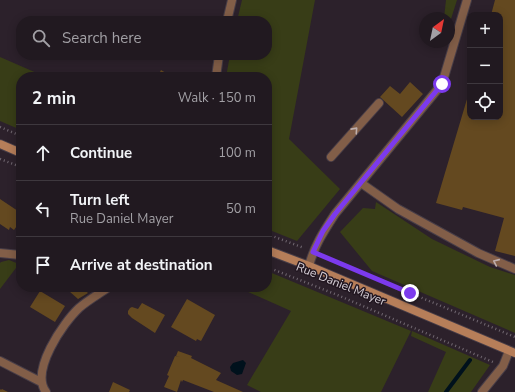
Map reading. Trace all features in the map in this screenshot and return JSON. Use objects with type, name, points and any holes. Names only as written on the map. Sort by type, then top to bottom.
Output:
[{"type":"main road","points":[[0,144],[16,151]]},
{"type":"main road","name":"Rue Daniel Mayer","points":[[272,252],[309,266],[512,352]]},
{"type":"street","points":[[228,16],[232,0]]},
{"type":"street","points":[[309,266],[313,252],[323,231],[335,214],[442,84],[467,0]]},
{"type":"street","points":[[217,72],[218,60]]},
{"type":"street","points":[[331,156],[379,103]]},
{"type":"street","points":[[361,183],[398,209],[478,254],[515,269]]},
{"type":"street","points":[[0,253],[16,255]]},
{"type":"street","points":[[46,392],[41,382],[42,372],[51,347],[64,326],[80,308],[102,292]]},
{"type":"street","points":[[482,392],[512,352]]},
{"type":"street","points":[[0,361],[41,382]]},
{"type":"path","points":[[0,127],[16,134]]},
{"type":"path","points":[[0,159],[16,165]]},
{"type":"path","name":"Rue Daniel Mayer","points":[[272,236],[515,337]]},
{"type":"path","name":"Rue Daniel Mayer","points":[[272,269],[335,294],[503,366]]},
{"type":"green space","points":[[242,0],[315,0],[289,139],[340,189],[297,241],[272,231],[272,72],[227,72],[229,60],[272,60],[272,16],[238,16]]},
{"type":"green space","points":[[446,0],[457,0],[453,12],[445,12]]},
{"type":"green space","points":[[0,57],[34,72],[16,72],[16,128],[0,121]]},
{"type":"green space","points":[[376,202],[432,239],[490,267],[515,275],[515,333],[372,271],[340,232],[363,208],[375,209]]},
{"type":"green space","points":[[9,260],[16,263],[16,268],[0,289],[0,263]]},
{"type":"green space","points":[[272,273],[411,331],[381,392],[261,392],[247,385],[291,311],[248,292],[272,292]]},
{"type":"green space","points":[[412,331],[490,365],[471,392],[428,392],[446,352],[411,336]]},
{"type":"water","points":[[243,360],[246,363],[242,374],[237,375],[231,371],[230,367],[233,363]]},
{"type":"building","points":[[495,0],[515,0],[515,256],[495,251],[504,218],[463,207],[462,210],[436,203],[467,99],[467,120],[503,120],[503,12],[492,12]]},
{"type":"building","points":[[410,82],[423,94],[402,117],[380,97],[390,86],[400,94]]},
{"type":"building","points":[[0,199],[16,210],[16,227],[14,230],[10,227],[9,230],[0,224]]},
{"type":"building","points":[[39,292],[65,306],[55,322],[30,307]]},
{"type":"building","points":[[70,292],[88,293],[78,299]]},
{"type":"building","points":[[187,299],[215,315],[201,341],[197,339],[196,341],[171,327]]},
{"type":"building","points":[[142,303],[165,315],[155,333],[128,314],[130,308],[132,307],[138,309]]},
{"type":"building","points":[[178,351],[192,356],[191,358],[221,373],[216,380],[243,392],[214,392],[183,380],[182,382],[181,380],[177,392],[164,387],[175,356],[180,357],[176,356]]},
{"type":"building","points":[[113,382],[130,390],[129,392],[109,392]]},
{"type":"building","points":[[0,389],[2,389],[8,392],[0,392]]},
{"type":"waterway","points":[[446,392],[470,360]]},
{"type":"route","points":[[410,293],[313,252],[323,231],[335,214],[442,84]]}]
